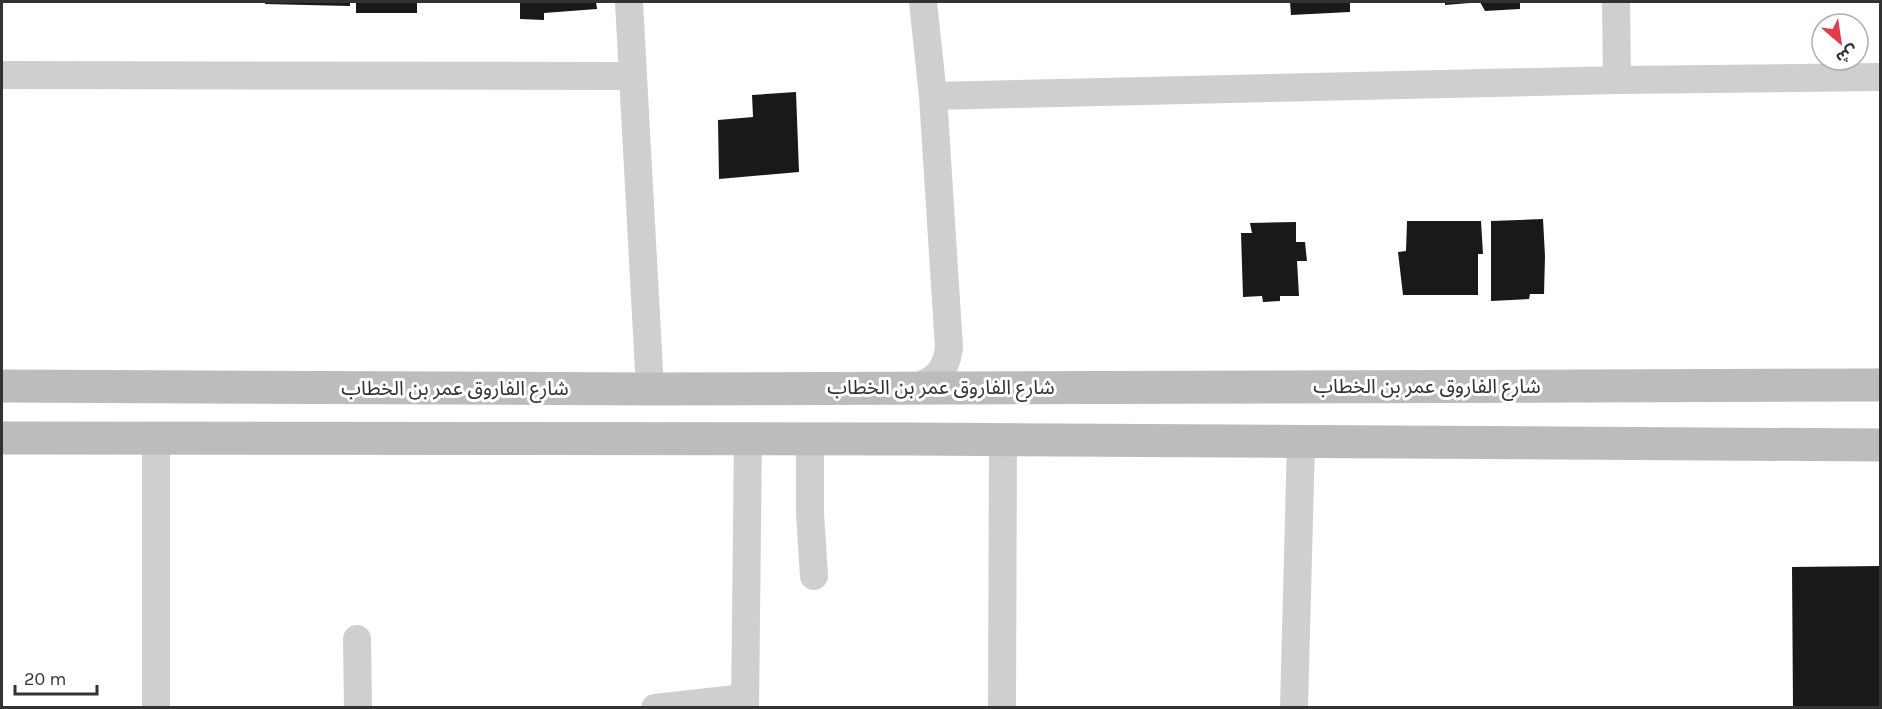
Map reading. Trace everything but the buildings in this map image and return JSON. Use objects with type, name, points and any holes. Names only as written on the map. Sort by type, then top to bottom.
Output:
[{"type":"main road","name":"شارع الفاروق عمر بن الخطاب","points":[[2,386],[650,389],[1881,385]]},
{"type":"main road","points":[[912,439],[916,387]]},
{"type":"main road","points":[[2,438],[748,438],[1881,445]]},
{"type":"street","points":[[629,2],[650,389]]},
{"type":"street","points":[[916,387],[930,383],[940,374],[947,362],[949,348],[933,96],[923,2]]},
{"type":"street","points":[[1617,2],[1617,80]]},
{"type":"street","points":[[2,75],[633,76]]},
{"type":"street","points":[[933,96],[1617,80],[1881,78]]},
{"type":"street","points":[[156,437],[156,708]]},
{"type":"street","points":[[655,708],[745,703],[748,438]]},
{"type":"street","points":[[810,439],[810,513],[814,576]]},
{"type":"street","points":[[1002,708],[1003,439]]},
{"type":"street","points":[[1294,708],[1301,442]]},
{"type":"street","points":[[357,639],[358,708]]}]
